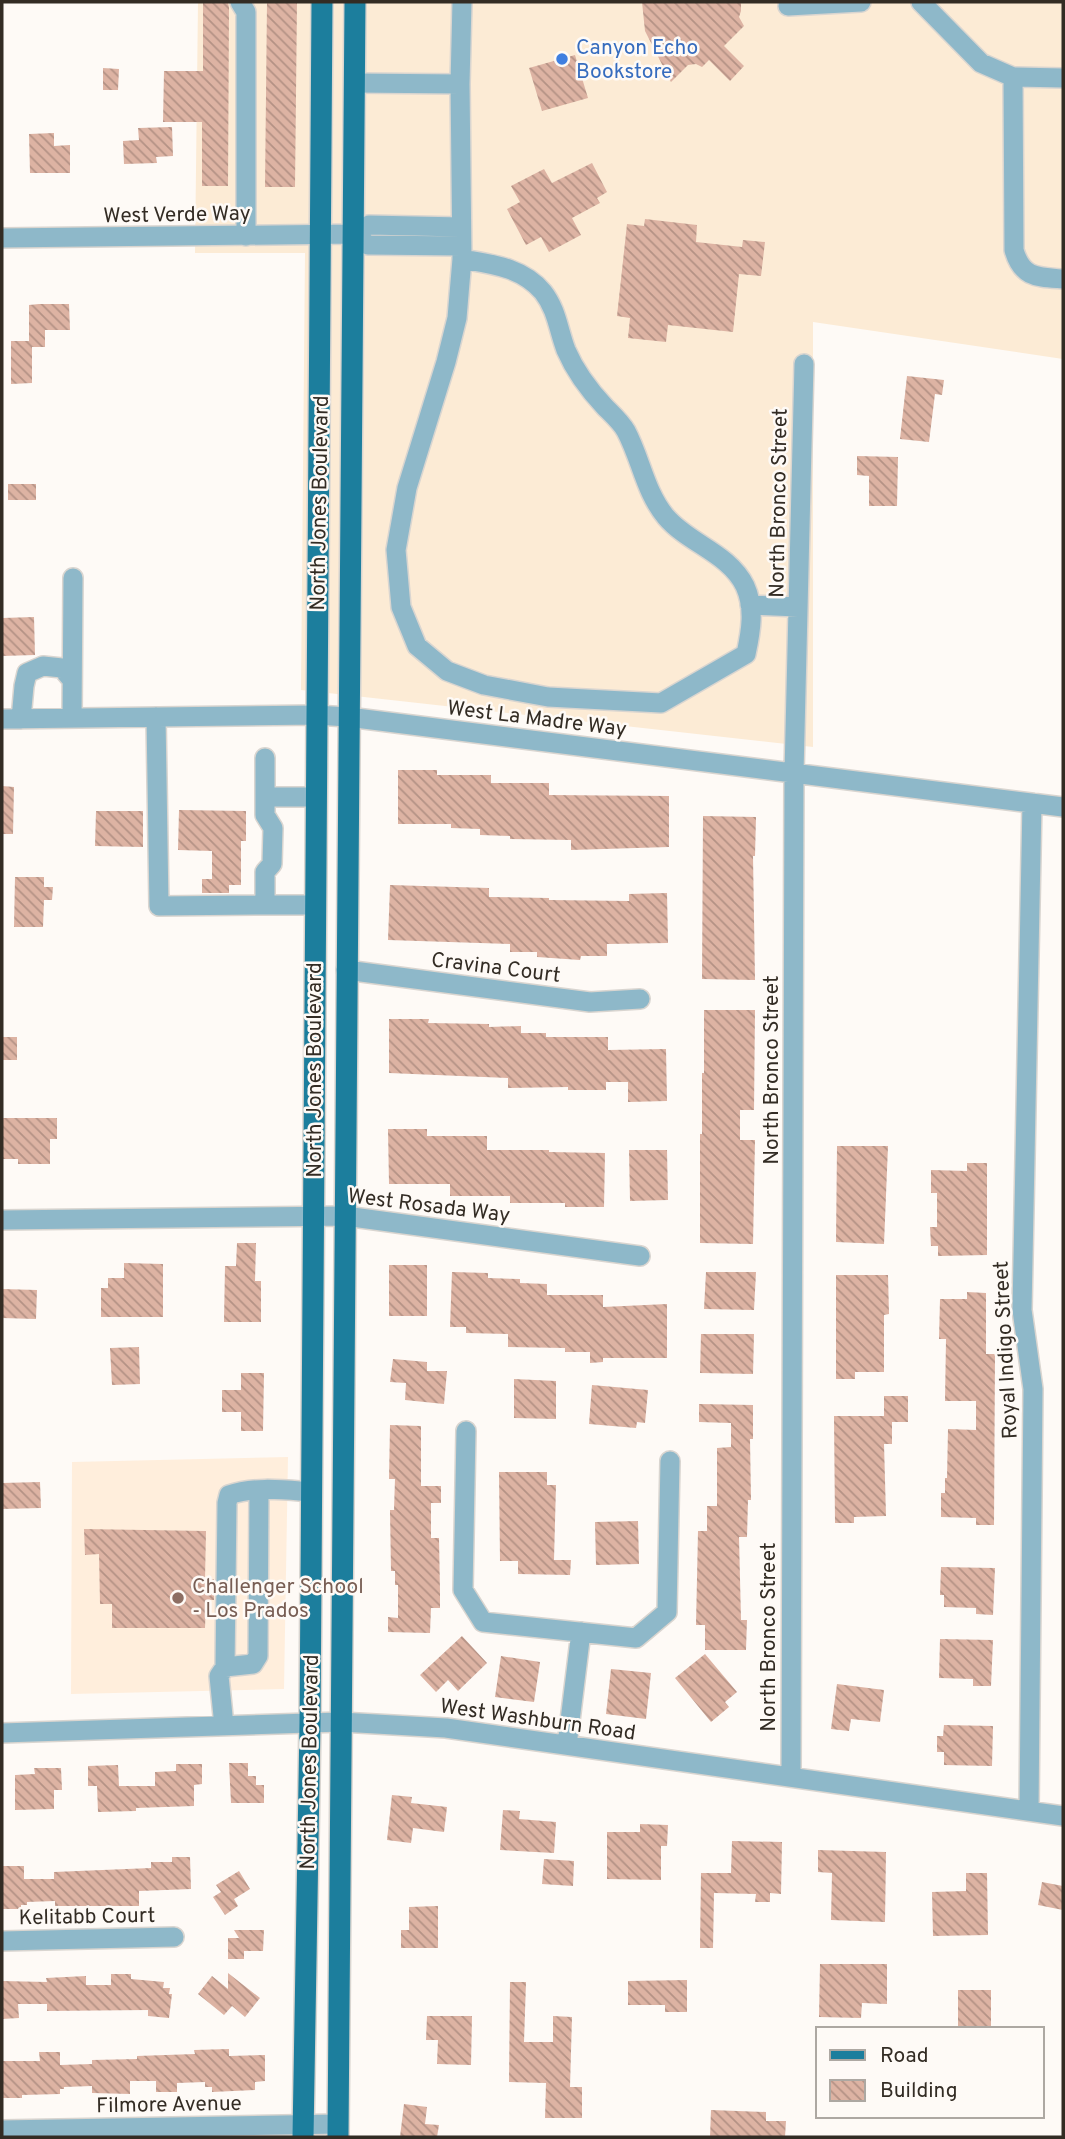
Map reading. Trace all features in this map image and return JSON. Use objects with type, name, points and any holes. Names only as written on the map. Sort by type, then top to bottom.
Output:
[{"type":"main road","name":"North Jones Boulevard","points":[[303,2131],[310,1723],[323,2]]},
{"type":"main road","name":"North Jones Boulevard","points":[[338,2131],[355,2]]},
{"type":"street","points":[[240,2],[246,12],[246,236]]},
{"type":"street","points":[[462,2],[461,244],[457,318],[407,488],[396,550],[401,607],[417,646],[447,671],[484,685],[548,697],[661,703],[746,654],[750,633],[750,606],[798,607]]},
{"type":"street","points":[[788,6],[861,2]]},
{"type":"street","points":[[921,2],[981,63],[1013,77],[1063,78]]},
{"type":"street","points":[[1013,77],[1014,250],[1018,263],[1032,276],[1063,279]]},
{"type":"street","points":[[354,83],[460,84]]},
{"type":"street","name":"West Verde Way","points":[[2,238],[353,234],[369,225],[461,244],[511,268],[541,290],[556,312],[567,351],[590,390],[625,429],[654,501],[674,524],[693,540],[727,562],[744,584],[750,606]]},
{"type":"street","name":"North Bronco Street","points":[[791,1777],[794,773],[804,364]]},
{"type":"street","points":[[72,718],[73,578]]},
{"type":"street","points":[[11,719],[27,673],[43,666],[62,668],[72,680]]},
{"type":"street","name":"West La Madre Way","points":[[11,719],[316,715],[348,717],[1063,807]]},
{"type":"street","points":[[156,717],[159,906],[315,905]]},
{"type":"street","points":[[265,758],[265,815],[273,828],[272,864],[265,872],[265,905]]},
{"type":"street","points":[[265,797],[316,797]]},
{"type":"street","name":"Royal Indigo Street","points":[[1029,1811],[1033,1389],[1022,1310],[1032,803]]},
{"type":"street","name":"Cravina Court","points":[[346,970],[590,1002],[640,999]]},
{"type":"street","name":"West Rosada Way","points":[[2,1220],[345,1216],[640,1256]]},
{"type":"street","points":[[466,1431],[463,1590],[483,1622],[636,1639],[667,1612],[670,1461]]},
{"type":"street","points":[[224,1726],[219,1676],[225,1667],[226,1503],[229,1495],[239,1491],[259,1490],[312,1492]]},
{"type":"street","points":[[225,1667],[253,1664],[258,1656],[259,1490]]},
{"type":"street","points":[[567,1745],[581,1632]]},
{"type":"street","name":"West Washburn Road","points":[[2,1733],[341,1722],[446,1728],[1063,1816]]},
{"type":"street","name":"Kelitabb Court","points":[[2,1941],[174,1937]]},
{"type":"street","name":"Filmore Avenue","points":[[2,2130],[338,2131]]},
{"type":"shaded area","points":[[198,2],[1063,2],[1063,359],[813,322],[813,747],[301,690],[305,253],[195,253]]},
{"type":"shaded area","name":"Challenger School - Los Prados","points":[[288,1457],[284,1689],[71,1694],[72,1462]]},
{"type":"building","points":[[203,2],[228,2],[229,8],[228,186],[202,186],[202,122],[163,122],[164,71],[203,71]]},
{"type":"building","points":[[267,2],[297,2],[295,187],[265,187]]},
{"type":"building","points":[[642,2],[741,2],[739,17],[744,26],[724,46],[744,66],[730,81],[709,60],[702,67],[696,64],[688,65],[671,82],[645,31]]},
{"type":"building","points":[[575,55],[588,98],[542,111],[529,68]]},
{"type":"building","points":[[103,68],[119,69],[118,90],[103,90]]},
{"type":"building","points":[[172,127],[173,156],[156,157],[157,163],[124,164],[123,141],[139,140],[138,128]]},
{"type":"building","points":[[54,133],[54,146],[70,145],[70,173],[30,173],[29,134]]},
{"type":"building","points":[[592,163],[607,192],[597,198],[600,203],[572,218],[581,235],[549,252],[541,237],[526,245],[507,209],[520,202],[511,186],[544,169],[552,183]]},
{"type":"building","points":[[645,219],[697,225],[696,242],[742,247],[743,240],[765,242],[761,276],[739,274],[733,332],[668,325],[666,342],[628,338],[630,318],[617,316],[627,224],[644,226]]},
{"type":"building","points":[[69,304],[70,330],[45,330],[45,347],[32,347],[32,383],[11,384],[11,341],[29,341],[29,305]]},
{"type":"building","points":[[907,376],[944,380],[942,395],[935,394],[929,442],[900,439]]},
{"type":"building","points":[[857,456],[898,457],[897,506],[869,506],[869,476],[857,475]]},
{"type":"building","points":[[8,484],[36,484],[36,500],[8,500]]},
{"type":"building","points":[[34,617],[35,655],[2,656],[2,618]]},
{"type":"building","points":[[398,770],[437,770],[437,775],[491,775],[491,783],[549,783],[549,795],[669,796],[669,847],[571,850],[571,840],[510,839],[510,836],[480,835],[480,829],[451,828],[451,824],[398,824]]},
{"type":"building","points":[[2,786],[14,787],[13,834],[2,834]]},
{"type":"building","points":[[179,810],[246,811],[246,841],[241,841],[241,885],[229,885],[229,893],[202,893],[202,879],[212,879],[212,851],[178,850]]},
{"type":"building","points":[[96,811],[143,811],[143,847],[95,846]]},
{"type":"building","points":[[703,816],[756,817],[753,856],[755,980],[702,979]]},
{"type":"building","points":[[15,877],[44,877],[44,887],[53,887],[52,900],[44,900],[43,927],[14,927]]},
{"type":"building","points":[[390,885],[489,888],[489,897],[549,900],[629,901],[629,894],[667,893],[668,943],[607,944],[607,956],[581,956],[580,960],[537,957],[537,952],[510,952],[510,944],[388,940]]},
{"type":"building","points":[[704,1010],[755,1010],[754,1110],[740,1110],[740,1140],[755,1140],[753,1244],[700,1243]]},
{"type":"building","points":[[389,1019],[429,1019],[428,1023],[489,1024],[489,1027],[521,1026],[521,1033],[546,1033],[546,1037],[608,1037],[608,1050],[666,1049],[667,1101],[628,1102],[628,1082],[606,1082],[606,1090],[568,1090],[568,1087],[508,1088],[508,1078],[389,1073]]},
{"type":"building","points":[[2,1037],[17,1037],[17,1060],[2,1060]]},
{"type":"building","points":[[2,1118],[57,1118],[57,1139],[50,1139],[50,1164],[18,1164],[18,1159],[2,1159]]},
{"type":"building","points":[[388,1129],[427,1129],[427,1136],[487,1136],[487,1150],[605,1153],[604,1207],[565,1207],[565,1203],[510,1203],[510,1196],[450,1196],[450,1184],[389,1184]]},
{"type":"building","points":[[837,1146],[888,1146],[884,1244],[836,1242]]},
{"type":"building","points":[[629,1150],[667,1150],[668,1200],[630,1201]]},
{"type":"building","points":[[967,1163],[987,1163],[987,1255],[938,1256],[938,1246],[931,1246],[930,1227],[937,1227],[937,1193],[931,1193],[931,1170],[967,1171]]},
{"type":"building","points":[[237,1243],[256,1243],[255,1281],[261,1281],[261,1322],[224,1322],[225,1266],[236,1266]]},
{"type":"building","points":[[124,1263],[163,1264],[163,1317],[101,1317],[101,1288],[108,1288],[108,1278],[124,1278]]},
{"type":"building","points":[[389,1265],[427,1265],[427,1316],[389,1316]]},
{"type":"building","points":[[452,1272],[488,1273],[488,1278],[520,1279],[520,1283],[547,1284],[547,1295],[603,1295],[603,1307],[667,1304],[667,1358],[603,1358],[603,1362],[590,1363],[590,1352],[565,1352],[565,1348],[508,1347],[508,1334],[466,1333],[466,1327],[450,1327]]},
{"type":"building","points":[[706,1272],[756,1272],[754,1310],[704,1309]]},
{"type":"building","points":[[836,1275],[888,1275],[889,1314],[884,1315],[884,1372],[855,1372],[855,1379],[836,1379]]},
{"type":"building","points":[[2,1289],[37,1290],[36,1319],[2,1318]]},
{"type":"building","points":[[967,1292],[986,1293],[986,1354],[995,1354],[994,1525],[976,1525],[976,1518],[941,1517],[941,1493],[945,1493],[947,1478],[948,1429],[976,1430],[976,1401],[945,1401],[946,1339],[939,1339],[940,1299],[967,1299]]},
{"type":"building","points":[[701,1334],[754,1334],[753,1374],[700,1373]]},
{"type":"building","points":[[139,1347],[140,1384],[112,1385],[110,1348]]},
{"type":"building","points":[[393,1359],[427,1362],[427,1371],[447,1371],[444,1404],[405,1400],[406,1383],[390,1382]]},
{"type":"building","points":[[241,1373],[264,1373],[263,1431],[241,1431],[241,1412],[222,1412],[222,1390],[241,1390]]},
{"type":"building","points":[[514,1379],[556,1381],[556,1419],[514,1418]]},
{"type":"building","points":[[592,1385],[648,1390],[645,1423],[637,1422],[636,1428],[589,1424]]},
{"type":"building","points":[[884,1396],[908,1396],[908,1422],[892,1422],[892,1444],[884,1444],[886,1516],[854,1517],[854,1523],[835,1523],[834,1416],[884,1416]]},
{"type":"building","points":[[699,1404],[753,1405],[753,1439],[750,1439],[751,1500],[748,1500],[747,1537],[739,1537],[741,1620],[747,1620],[746,1650],[705,1650],[705,1625],[696,1625],[698,1531],[707,1531],[707,1506],[717,1506],[717,1448],[731,1447],[731,1423],[699,1422]]},
{"type":"building","points":[[390,1425],[421,1426],[421,1486],[441,1486],[441,1503],[431,1503],[431,1538],[439,1538],[440,1608],[431,1608],[430,1633],[388,1632],[388,1617],[398,1618],[398,1585],[395,1585],[395,1571],[391,1571],[390,1510],[394,1510],[395,1479],[389,1479]]},
{"type":"building","points":[[499,1472],[547,1472],[547,1485],[556,1485],[554,1560],[571,1560],[570,1575],[518,1574],[518,1561],[500,1561]]},
{"type":"building","points":[[40,1482],[41,1508],[2,1509],[2,1483]]},
{"type":"building","points":[[638,1521],[639,1564],[596,1565],[595,1522]]},
{"type":"building","points":[[84,1529],[206,1531],[205,1579],[214,1579],[214,1600],[206,1600],[205,1628],[112,1628],[112,1604],[100,1604],[99,1554],[85,1555]]},
{"type":"building","points":[[941,1567],[995,1568],[993,1615],[976,1614],[976,1608],[944,1607],[944,1595],[940,1595]]},
{"type":"building","points":[[462,1636],[487,1663],[458,1691],[448,1680],[436,1692],[420,1675]]},
{"type":"building","points":[[940,1639],[993,1640],[991,1686],[973,1686],[973,1679],[939,1678]]},
{"type":"building","points":[[705,1654],[737,1692],[725,1702],[729,1707],[711,1722],[675,1678]]},
{"type":"building","points":[[501,1656],[540,1662],[534,1702],[495,1697]]},
{"type":"building","points":[[611,1669],[651,1673],[646,1719],[606,1714]]},
{"type":"building","points":[[837,1684],[884,1690],[880,1722],[851,1719],[849,1731],[831,1729]]},
{"type":"building","points":[[944,1725],[993,1726],[992,1766],[944,1765],[944,1752],[937,1752],[937,1736],[943,1736]]},
{"type":"building","points":[[229,1763],[248,1763],[248,1776],[256,1776],[256,1785],[264,1785],[264,1803],[231,1803]]},
{"type":"building","points":[[176,1764],[202,1764],[202,1784],[194,1785],[194,1806],[98,1812],[97,1786],[88,1786],[88,1766],[118,1765],[119,1786],[155,1786],[155,1772],[176,1771]]},
{"type":"building","points":[[34,1768],[61,1768],[62,1790],[54,1790],[54,1809],[15,1810],[15,1775],[35,1774]]},
{"type":"building","points":[[392,1795],[412,1797],[411,1803],[447,1807],[444,1832],[413,1828],[411,1843],[387,1840]]},
{"type":"building","points":[[503,1810],[520,1811],[519,1819],[556,1822],[554,1853],[500,1850]]},
{"type":"building","points":[[640,1824],[668,1825],[667,1846],[661,1846],[661,1880],[607,1879],[607,1832],[640,1832]]},
{"type":"building","points":[[732,1841],[782,1842],[781,1894],[770,1893],[770,1902],[755,1902],[756,1894],[714,1893],[713,1948],[700,1948],[701,1873],[731,1873]]},
{"type":"building","points":[[818,1850],[886,1852],[885,1922],[831,1920],[832,1873],[818,1872]]},
{"type":"building","points":[[172,1857],[190,1857],[191,1889],[139,1891],[139,1906],[55,1906],[55,1901],[27,1902],[27,1905],[21,1905],[21,1909],[2,1909],[2,1866],[24,1866],[24,1879],[54,1879],[54,1872],[151,1868],[151,1862],[172,1862]]},
{"type":"building","points":[[544,1859],[574,1861],[573,1886],[542,1884]]},
{"type":"building","points":[[239,1871],[250,1889],[234,1899],[238,1906],[225,1915],[213,1897],[221,1892],[216,1885]]},
{"type":"building","points":[[966,1873],[987,1873],[988,1935],[933,1936],[932,1892],[966,1891]]},
{"type":"building","points":[[1042,1882],[1063,1886],[1063,1910],[1038,1905]]},
{"type":"building","points":[[438,1906],[438,1948],[401,1948],[401,1930],[409,1930],[409,1907]]},
{"type":"building","points":[[234,1930],[264,1930],[263,1951],[244,1951],[244,1959],[228,1959],[228,1938],[239,1938]]},
{"type":"building","points":[[820,1964],[887,1964],[887,2004],[862,2003],[861,2018],[819,2017]]},
{"type":"building","points":[[228,1973],[260,1998],[245,2017],[232,2006],[224,2015],[198,1994],[212,1976],[228,1989]]},
{"type":"building","points":[[111,1974],[131,1974],[131,1979],[164,1982],[163,1988],[170,1988],[169,1994],[172,1994],[169,2018],[148,2016],[148,2010],[47,2011],[47,2004],[18,2004],[19,2018],[2,2019],[2,1981],[47,1982],[46,1978],[86,1976],[86,1985],[111,1985]]},
{"type":"building","points":[[687,1980],[687,2012],[665,2012],[665,2005],[628,2005],[628,1981]]},
{"type":"building","points":[[510,1982],[526,1982],[524,2042],[553,2042],[553,2016],[572,2017],[570,2087],[582,2087],[582,2118],[545,2118],[546,2083],[509,2082]]},
{"type":"building","points":[[958,1990],[991,1990],[991,2027],[958,2027]]},
{"type":"building","points":[[427,2016],[472,2016],[471,2065],[437,2064],[438,2040],[426,2040]]},
{"type":"building","points":[[229,2049],[229,2056],[265,2055],[265,2081],[255,2082],[255,2090],[212,2092],[212,2087],[205,2087],[205,2082],[177,2083],[177,2092],[156,2092],[156,2081],[130,2081],[130,2094],[92,2093],[92,2086],[64,2087],[60,2089],[60,2094],[2,2098],[2,2061],[40,2061],[39,2052],[60,2052],[60,2065],[92,2064],[92,2060],[137,2059],[137,2056],[195,2054],[194,2050]]},
{"type":"building","points":[[404,2104],[427,2107],[425,2124],[439,2125],[437,2137],[400,2137]]},
{"type":"building","points":[[711,2110],[766,2112],[766,2121],[786,2121],[785,2137],[710,2137]]},
{"type":"place","name":"Canyon Echo Bookstore","points":[[562,59]]},
{"type":"place","name":"Challenger School - Los Prados","points":[[178,1598]]}]
